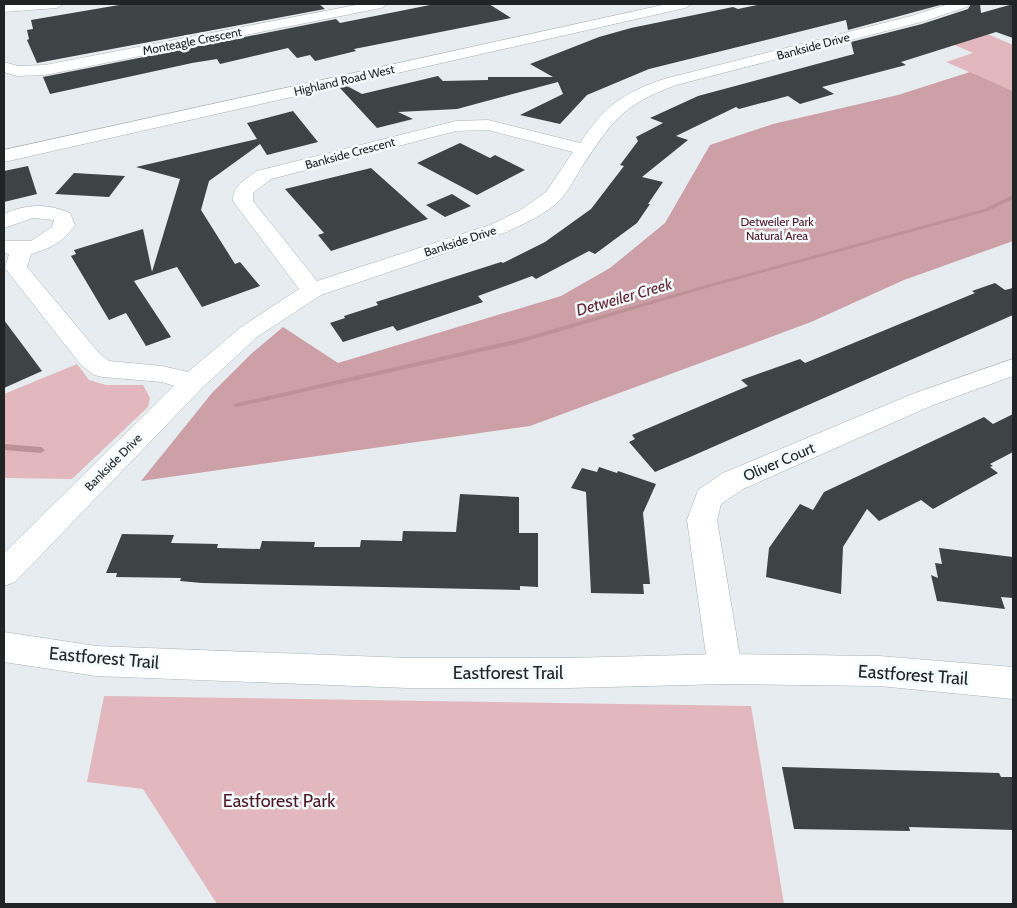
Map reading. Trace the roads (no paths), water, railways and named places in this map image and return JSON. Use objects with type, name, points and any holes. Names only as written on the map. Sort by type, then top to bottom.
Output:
[{"type":"street","points":[[5,11],[56,4]]},
{"type":"street","name":"Monteagle Crescent","points":[[4,67],[17,71],[45,70],[381,4]]},
{"type":"street","name":"Highland Road West","points":[[4,146],[653,4]]},
{"type":"street","name":"Highland Road West","points":[[4,156],[685,4]]},
{"type":"street","name":"Bankside Drive","points":[[4,572],[193,382],[249,332],[313,290],[497,229],[526,215],[554,196],[583,149],[605,119],[626,101],[670,82],[916,19],[962,4]]},
{"type":"street","name":"Bankside Crescent","points":[[313,290],[297,273],[243,201],[243,191],[264,175],[456,126],[472,124],[488,125],[583,149]]},
{"type":"street","points":[[4,222],[24,213],[40,211],[54,212],[63,217],[65,225],[59,235],[43,244],[12,248],[16,268],[90,360],[103,369],[162,374],[193,382]]},
{"type":"street","name":"Oliver Court","points":[[724,669],[702,520],[708,498],[733,481],[924,399],[1013,367]]},
{"type":"street","name":"Eastforest Trail","points":[[4,648],[96,661],[408,673],[568,673],[724,669],[880,670],[1013,683]]},
{"type":"waterway","name":"Detweiler Creek","points":[[237,405],[520,341],[701,288],[986,210],[1013,197]]},
{"type":"waterway","name":"Detweiler Creek","points":[[4,447],[41,450]]},
{"type":"park label","name":"Detweiler Park Natural Area","points":[[777,228]]},
{"type":"park label","name":"Eastforest Park","points":[[279,801]]}]
